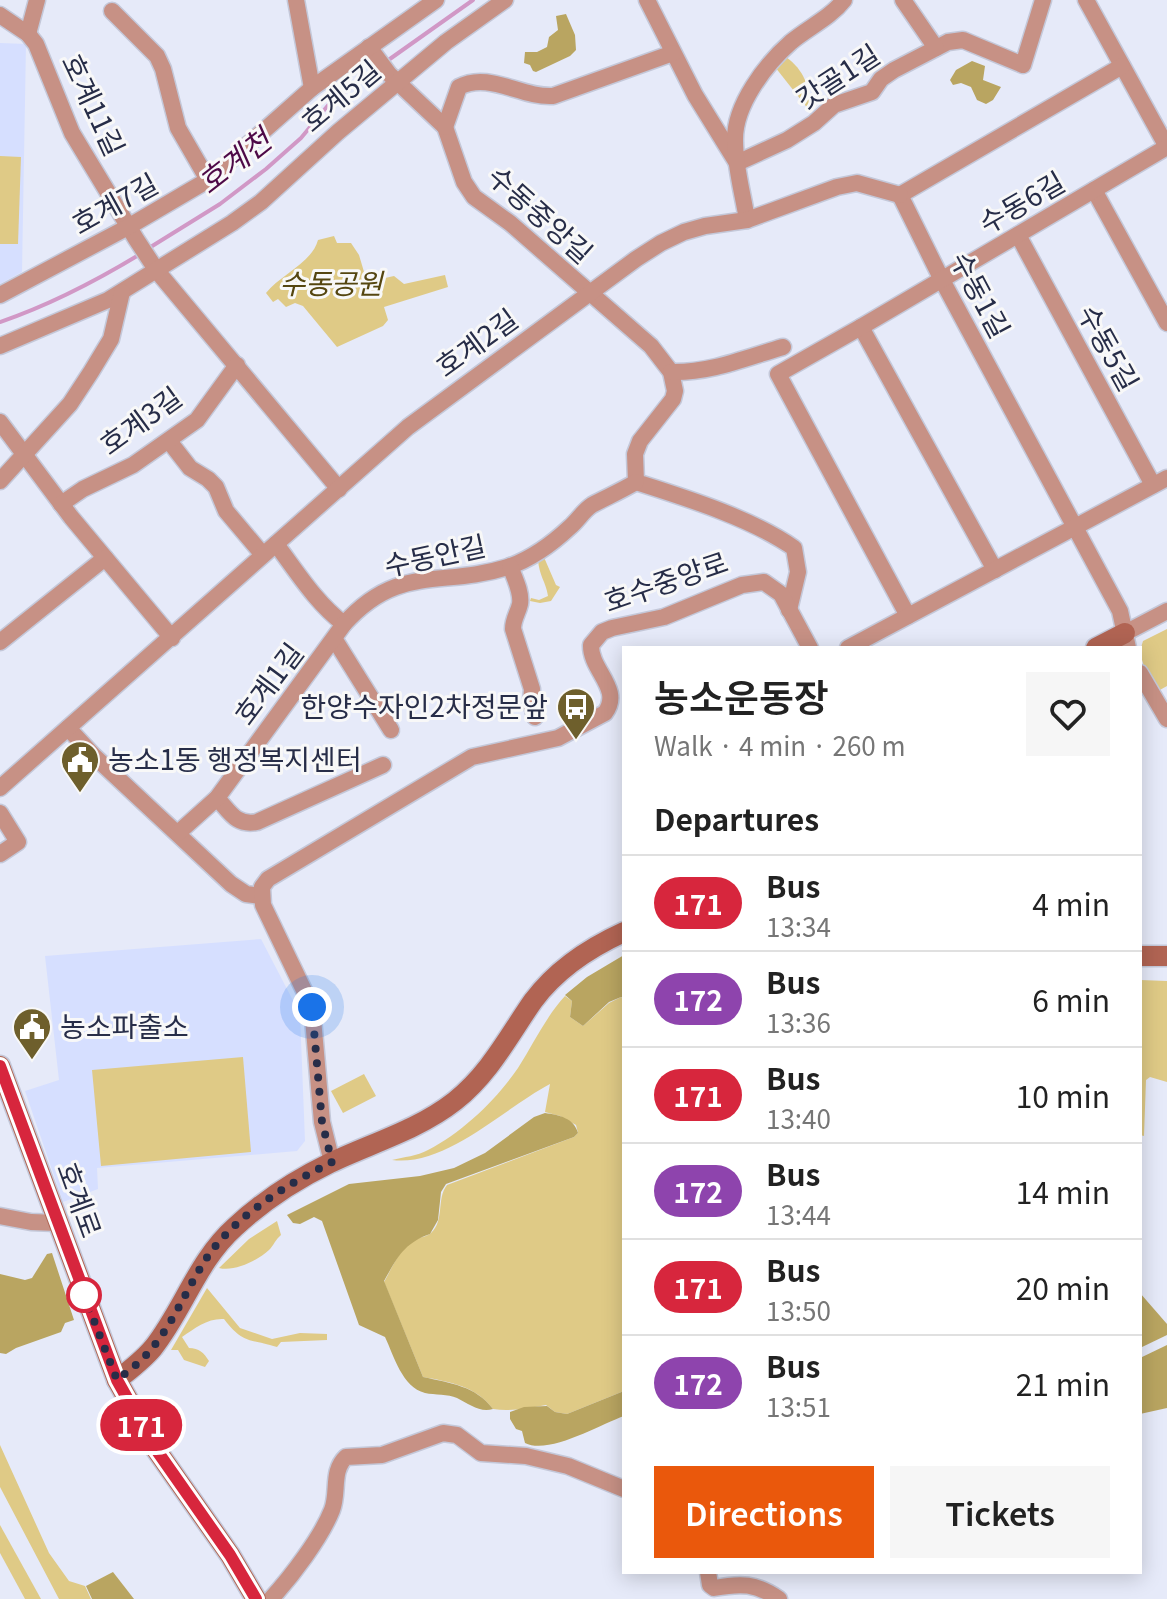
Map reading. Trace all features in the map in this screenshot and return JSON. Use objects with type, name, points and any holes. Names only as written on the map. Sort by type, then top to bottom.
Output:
[{"type":"street","points":[[28,34],[37,0]]},
{"type":"street","points":[[296,0],[312,88]]},
{"type":"street","name":"호계7길","points":[[0,295],[132,233],[208,180],[312,88],[372,52],[436,0]]},
{"type":"street","name":"호계5길","points":[[0,346],[122,292],[261,202],[394,78],[505,0]]},
{"type":"street","points":[[647,0],[673,53],[737,163]]},
{"type":"street","points":[[747,220],[734,138],[738,118],[749,94],[789,44],[838,8],[844,0]]},
{"type":"street","points":[[903,0],[936,48]]},
{"type":"street","name":"갓골1길","points":[[737,163],[787,140],[814,123],[834,105],[872,92],[881,79],[894,70],[948,42],[963,40],[1023,65],[1043,0]]},
{"type":"street","points":[[1086,0],[1167,147]]},
{"type":"street","points":[[112,11],[157,56],[178,128],[208,180]]},
{"type":"street","name":"호계11길","points":[[0,15],[28,34],[42,56],[72,133],[157,271]]},
{"type":"street","name":"수동중앙길","points":[[372,52],[445,127],[464,182],[474,197],[510,223],[651,346],[671,372]]},
{"type":"street","points":[[445,127],[459,87],[468,82],[493,84],[538,97],[553,96],[673,53]]},
{"type":"street","points":[[900,195],[1122,66]]},
{"type":"street","name":"수동6길","points":[[908,616],[778,374],[1167,147]]},
{"type":"street","name":"호계2길","points":[[0,788],[408,427],[661,243],[705,226],[747,220],[837,187],[857,183],[900,195]]},
{"type":"street","points":[[1094,190],[1167,323]]},
{"type":"street","name":"수동1길","points":[[900,195],[942,280],[1120,611],[1126,640]]},
{"type":"street","name":"수동5길","points":[[1018,235],[1160,481]]},
{"type":"street","points":[[157,271],[339,489]]},
{"type":"street","points":[[0,481],[70,404],[111,339],[122,292]]},
{"type":"street","points":[[861,327],[995,570]]},
{"type":"street","points":[[783,347],[717,369],[671,372],[675,391],[673,399],[640,441],[635,454],[636,482],[695,502],[780,538],[794,548],[798,572],[789,610]]},
{"type":"street","name":"호계3길","points":[[61,504],[83,489],[133,465],[197,420],[237,365]]},
{"type":"street","points":[[0,422],[61,504],[172,638]]},
{"type":"street","points":[[169,441],[190,468],[216,487],[226,511],[270,549],[344,624]]},
{"type":"street","points":[[852,646],[1160,481]]},
{"type":"street","name":"수동안길","points":[[344,624],[359,607],[398,584],[510,566],[544,549],[590,506],[613,497],[636,482]]},
{"type":"street","points":[[0,642],[105,558]]},
{"type":"street","name":"수동안길","points":[[510,566],[520,596],[513,629],[532,689],[535,717]]},
{"type":"street","name":"호수중앙로","points":[[261,896],[262,887],[278,871],[472,757],[558,738],[605,713],[610,706],[611,692],[591,655],[591,645],[602,632],[664,617],[754,582],[772,586],[781,594],[809,646]]},
{"type":"street","points":[[1104,646],[1126,640],[1167,611]]},
{"type":"street","name":"호계1길","points":[[178,833],[217,798],[344,624]]},
{"type":"street","name":"호계1길","points":[[335,640],[391,730]]},
{"type":"street","points":[[1142,676],[1167,719]]},
{"type":"street","points":[[68,728],[231,884],[246,894],[261,896],[268,919],[312,1007],[322,1122],[332,1162]]},
{"type":"street","points":[[217,798],[238,822],[257,822],[383,765]]},
{"type":"street","points":[[0,813],[18,842],[0,854]]},
{"type":"street","points":[[117,1380],[154,1347],[198,1271],[234,1228],[297,1180],[422,1122],[454,1102],[482,1076],[502,1051],[534,999],[554,977],[579,956],[622,933]]},
{"type":"street","points":[[1142,956],[1167,956]]},
{"type":"street","name":"호계로","points":[[0,1066],[117,1380],[155,1448],[230,1555],[256,1599]]},
{"type":"street","points":[[0,1216],[57,1223]]},
{"type":"street","points":[[271,1599],[302,1559],[331,1512],[337,1471],[346,1457],[382,1455],[443,1433],[452,1433],[481,1453],[526,1456],[568,1466],[622,1488]]},
{"type":"street","points":[[708,1574],[710,1585],[714,1588],[726,1585],[756,1586],[779,1599]]},
{"type":"shaded area","points":[[566,14],[575,35],[576,50],[570,56],[533,71],[530,65],[524,63],[525,52],[537,52],[547,47],[549,37],[558,30],[556,16]]},
{"type":"shaded area","points":[[0,43],[26,44],[22,272],[0,284]]},
{"type":"shaded area","points":[[972,61],[985,66],[983,80],[1001,87],[993,100],[986,104],[977,100],[971,87],[961,83],[953,85],[950,80],[956,70]]},
{"type":"shaded area","points":[[261,939],[300,1014],[305,1141],[297,1151],[97,1168],[98,1189],[63,1202],[25,1091],[59,1080],[45,956]]},
{"type":"shaded area","points":[[622,956],[622,997],[609,1002],[583,1026],[570,1017],[572,1001],[565,995],[587,977]]},
{"type":"shaded area","points":[[545,1113],[561,1116],[578,1133],[446,1184],[441,1192],[438,1220],[430,1234],[407,1247],[384,1281],[423,1377],[470,1390],[493,1409],[479,1409],[453,1397],[417,1390],[400,1370],[385,1337],[359,1325],[322,1221],[314,1217],[300,1224],[293,1223],[287,1215],[349,1184],[420,1176],[454,1168],[485,1153],[534,1117]]},
{"type":"shaded area","points":[[52,1253],[74,1320],[65,1323],[61,1332],[6,1354],[0,1353],[0,1274],[25,1280],[32,1278],[47,1254]]},
{"type":"shaded area","points":[[1142,1295],[1167,1324],[1167,1335],[1142,1347]]},
{"type":"shaded area","points":[[1167,1345],[1167,1408],[1142,1414],[1142,1357]]},
{"type":"shaded area","points":[[622,1392],[622,1417],[560,1442],[535,1446],[525,1443],[522,1431],[516,1429],[510,1419],[510,1412],[524,1407],[547,1406],[555,1412],[567,1414]]},
{"type":"shaded area","points":[[113,1572],[134,1599],[92,1599],[86,1586]]},
{"type":"green space","points":[[786,57],[805,79],[812,108],[809,110],[775,67]]},
{"type":"green space","points":[[0,156],[21,157],[18,244],[0,244]]},
{"type":"green space","name":"수동공원","points":[[334,236],[337,243],[351,243],[359,255],[367,282],[394,276],[404,284],[445,275],[448,287],[384,307],[388,320],[383,326],[337,347],[303,306],[295,303],[286,307],[278,299],[273,302],[266,293],[303,262],[318,240]]},
{"type":"green space","points":[[543,555],[556,585],[560,587],[551,601],[540,603],[530,601],[531,598],[539,600],[548,596],[538,559]]},
{"type":"green space","points":[[1167,629],[1167,686],[1158,691],[1144,667],[1143,641]]},
{"type":"green space","points":[[1142,980],[1167,981],[1167,1082],[1150,1077],[1146,1080],[1144,1136]]},
{"type":"green space","points":[[565,996],[572,1001],[570,1017],[583,1026],[609,1003],[622,998],[622,1392],[567,1414],[555,1412],[546,1405],[513,1410],[493,1409],[470,1390],[423,1377],[384,1282],[405,1248],[435,1228],[447,1185],[574,1137],[578,1133],[576,1125],[545,1112],[550,1084],[454,1145],[412,1160],[392,1160],[428,1150],[478,1114],[518,1068]]},
{"type":"green space","points":[[243,1057],[251,1152],[101,1166],[92,1070]]},
{"type":"green space","points":[[364,1074],[376,1096],[343,1113],[331,1091]]},
{"type":"green space","points":[[277,1221],[281,1235],[264,1254],[238,1267],[219,1268],[249,1239]]},
{"type":"green space","points":[[207,1288],[240,1328],[272,1339],[300,1333],[327,1334],[327,1340],[281,1342],[277,1347],[242,1337],[224,1319],[218,1319],[202,1324],[182,1337],[189,1348],[198,1350],[209,1361],[205,1367],[184,1360],[178,1350],[171,1350]]},
{"type":"green space","points":[[0,1445],[49,1553],[69,1581],[85,1586],[91,1599],[59,1599],[0,1487]]},
{"type":"green space","points":[[0,1525],[41,1599],[25,1599],[0,1553]]},
{"type":"waterway","name":"호계천","points":[[387,61],[473,0]]},
{"type":"waterway","name":"호계천","points":[[149,248],[220,204],[266,169],[301,138],[330,103],[379,66]]},
{"type":"waterway","name":"호계천","points":[[0,322],[72,292],[142,253]]},
{"type":"bus line","name":"171","points":[[0,1066],[117,1380],[155,1448],[230,1555],[256,1599]]},
{"type":"place","name":"한양수자인2차정문앞","points":[[576,741]]},
{"type":"place","name":"농소1동 행정복지센터","points":[[80,794]]},
{"type":"place","name":"농소파출소","points":[[32,1061]]},
{"type":"route","points":[[84,1295],[117,1380],[154,1347],[198,1271],[234,1228],[297,1180],[332,1162],[322,1122],[312,1007]]}]
